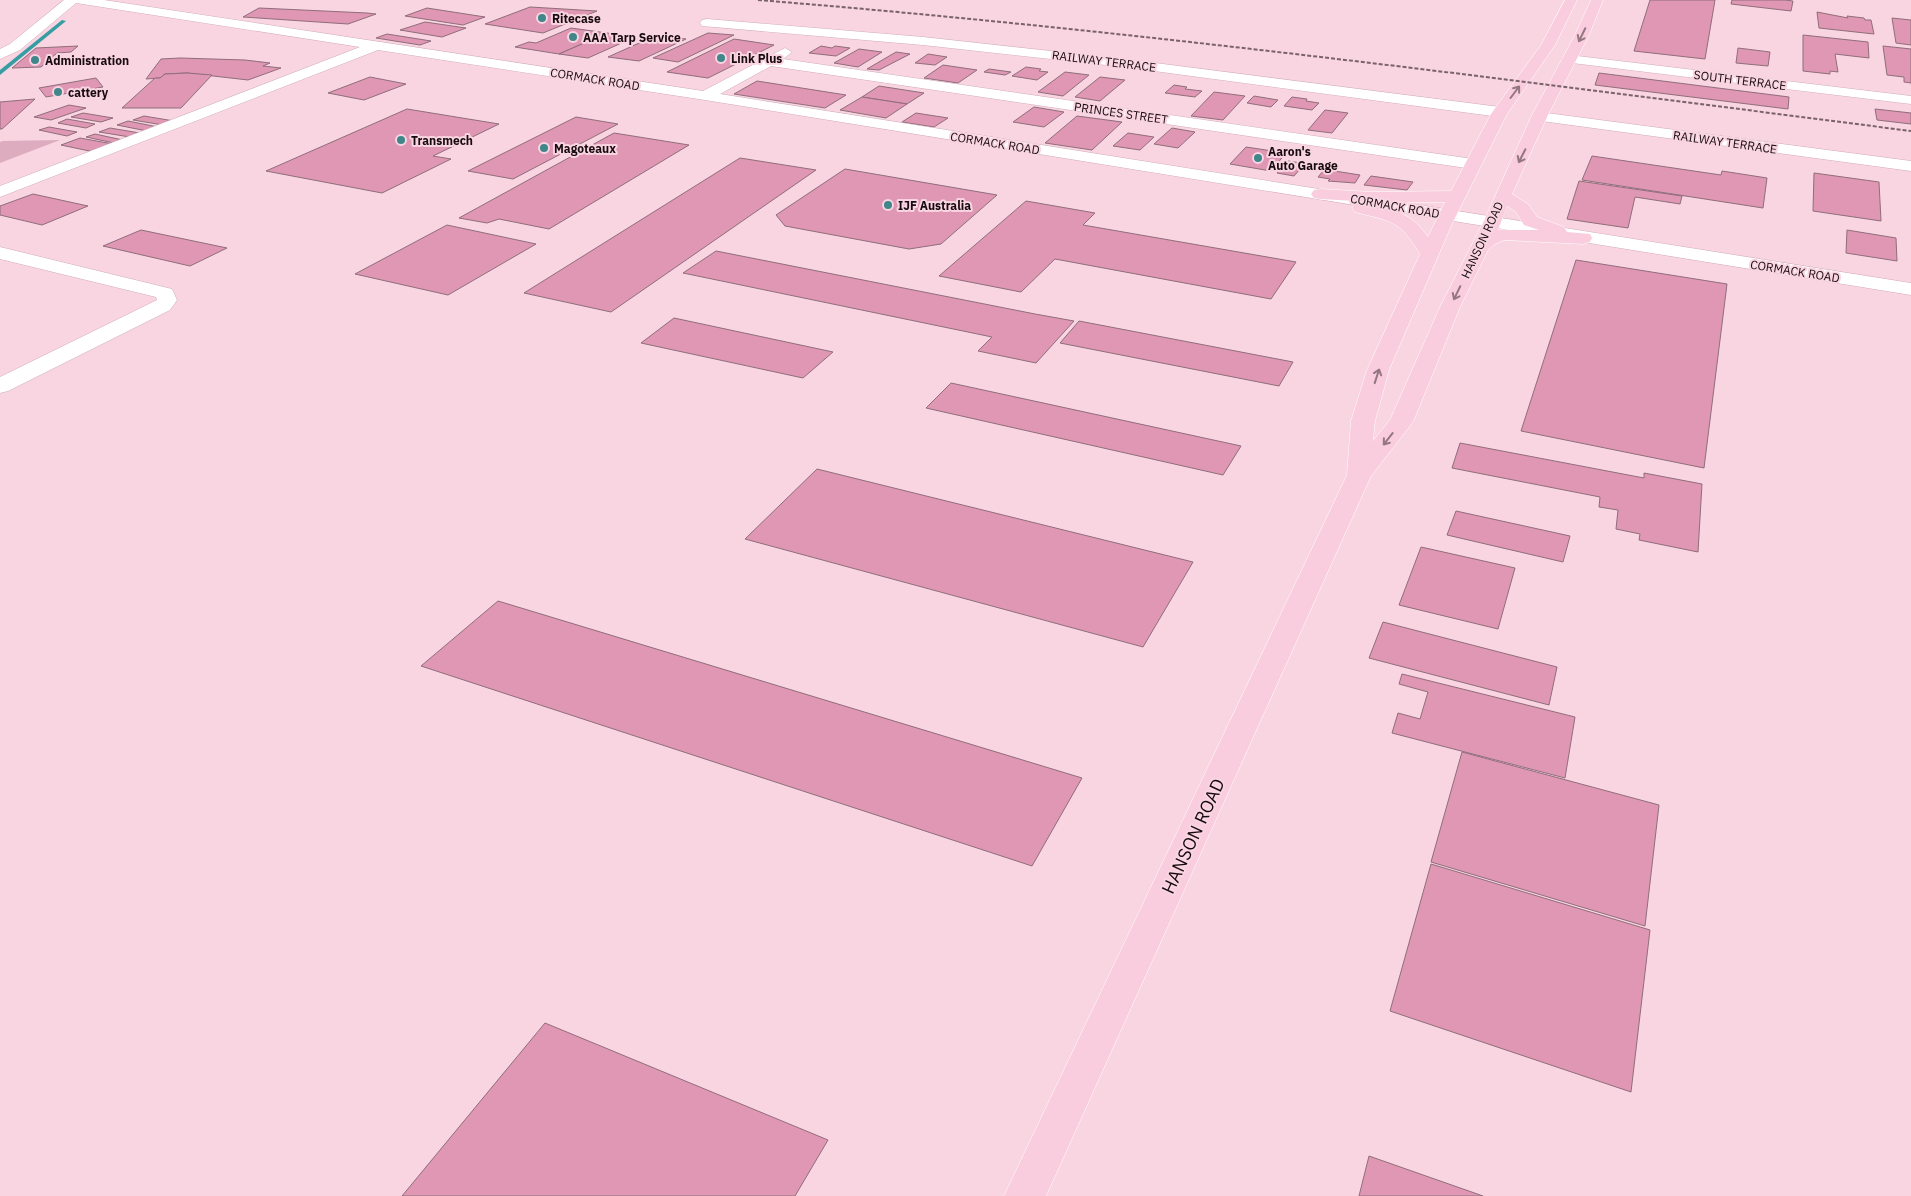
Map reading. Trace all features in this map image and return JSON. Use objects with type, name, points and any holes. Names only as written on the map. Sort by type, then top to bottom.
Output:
[{"type":"main road","name":"HANSON ROAD","points":[[1359,475],[1363,421],[1378,370],[1448,215],[1500,112],[1548,45],[1571,0]]},
{"type":"main road","name":"HANSON ROAD","points":[[1025,1196],[1359,475],[1401,422],[1450,307],[1492,223],[1503,195],[1582,35],[1597,0]]},
{"type":"main road","points":[[1548,45],[1558,55],[1569,59]]},
{"type":"main road","points":[[1320,194],[1432,198],[1457,196]]},
{"type":"main road","points":[[1503,195],[1523,209],[1526,217],[1534,223],[1583,238]]},
{"type":"main road","points":[[1340,197],[1363,209],[1392,215],[1403,220],[1416,233],[1430,255]]},
{"type":"main road","points":[[1478,249],[1488,240],[1502,234],[1583,238]]},
{"type":"street","points":[[0,55],[15,47],[72,0]]},
{"type":"street","name":"CORMACK ROAD","points":[[79,0],[705,96],[1911,289]]},
{"type":"street","name":"RAILWAY TERRACE","points":[[706,23],[822,32],[1124,63],[1500,112]]},
{"type":"street","points":[[705,96],[822,32]]},
{"type":"street","points":[[0,192],[377,45]]},
{"type":"street","name":"SOUTH TERRACE","points":[[1569,59],[1911,100]]},
{"type":"street","name":"PRINCES STREET","points":[[768,61],[1473,164]]},
{"type":"street","name":"RAILWAY TERRACE","points":[[1540,117],[1911,166]]},
{"type":"street","points":[[0,253],[165,293],[168,300],[162,306],[0,386]]},
{"type":"shaded area","points":[[60,140],[0,163],[0,142]]},
{"type":"building","points":[[1650,0],[1715,0],[1705,59],[1634,51]]},
{"type":"building","points":[[1732,0],[1793,1],[1791,11],[1731,4]]},
{"type":"building","name":"Ritecase","points":[[530,7],[597,11],[543,33],[485,24]]},
{"type":"building","points":[[259,8],[376,14],[348,24],[243,17]]},
{"type":"building","points":[[427,8],[485,17],[463,25],[405,16]]},
{"type":"building","points":[[1817,12],[1871,20],[1874,34],[1819,28]]},
{"type":"building","points":[[1892,18],[1911,20],[1911,45],[1896,43]]},
{"type":"building","points":[[425,22],[466,28],[442,37],[400,30]]},
{"type":"building","name":"AAA Tarp Service","points":[[571,28],[607,33],[559,54],[515,47],[529,42],[536,43]]},
{"type":"building","points":[[607,33],[635,37],[588,58],[559,54]]},
{"type":"building","points":[[708,33],[734,35],[678,62],[653,58]]},
{"type":"building","points":[[387,34],[431,41],[420,45],[376,38]]},
{"type":"building","points":[[657,35],[686,39],[639,61],[608,57]]},
{"type":"building","points":[[1803,35],[1868,42],[1869,58],[1835,54],[1838,72],[1830,71],[1830,74],[1803,71]]},
{"type":"building","name":"Link Plus","points":[[734,39],[774,45],[708,78],[667,72]]},
{"type":"building","name":"Administration","points":[[78,46],[71,52],[57,53],[41,67],[12,68],[36,48]]},
{"type":"building","points":[[821,46],[850,48],[836,56],[809,53]]},
{"type":"building","points":[[1883,46],[1911,49],[1911,83],[1904,82],[1904,77],[1887,75]]},
{"type":"building","points":[[1738,48],[1770,52],[1768,66],[1736,63]]},
{"type":"building","points":[[859,49],[882,52],[858,67],[834,63]]},
{"type":"building","points":[[896,52],[910,54],[879,70],[867,69]]},
{"type":"building","points":[[928,54],[947,57],[935,65],[915,63]]},
{"type":"building","points":[[161,59],[245,60],[270,63],[263,66],[281,68],[248,80],[187,73],[165,74],[160,78],[146,79]]},
{"type":"building","points":[[943,65],[977,70],[958,83],[924,78]]},
{"type":"building","points":[[1026,67],[1048,72],[1037,80],[1012,76]]},
{"type":"building","points":[[989,69],[1011,72],[1005,75],[984,72]]},
{"type":"building","points":[[1065,72],[1089,75],[1063,96],[1038,92]]},
{"type":"building","points":[[1599,73],[1789,97],[1788,109],[1595,85]]},
{"type":"building","points":[[165,74],[212,75],[181,108],[122,108],[155,78],[160,78]]},
{"type":"building","points":[[370,77],[406,84],[364,100],[328,93]]},
{"type":"building","points":[[1100,77],[1125,80],[1100,101],[1075,97]]},
{"type":"building","name":"cattery","points":[[96,78],[103,87],[46,97],[39,88]]},
{"type":"building","points":[[757,81],[846,95],[825,108],[734,94]]},
{"type":"building","points":[[1174,85],[1187,87],[1185,89],[1202,91],[1195,97],[1165,93]]},
{"type":"building","points":[[879,86],[924,93],[907,104],[862,97]]},
{"type":"building","points":[[1214,92],[1245,96],[1223,120],[1191,116]]},
{"type":"building","points":[[1254,96],[1278,100],[1271,107],[1247,103]]},
{"type":"building","points":[[862,97],[907,104],[886,118],[840,110]]},
{"type":"building","points":[[1292,97],[1319,103],[1312,110],[1284,106]]},
{"type":"building","points":[[35,99],[2,129],[0,129],[0,102]]},
{"type":"building","points":[[69,105],[86,108],[51,120],[34,117]]},
{"type":"building","points":[[1034,107],[1064,112],[1044,127],[1013,122]]},
{"type":"building","name":"Transmech","points":[[407,109],[499,124],[433,156],[451,159],[382,193],[266,171]]},
{"type":"building","points":[[1875,109],[1911,113],[1911,124],[1877,120]]},
{"type":"building","points":[[1325,110],[1348,113],[1332,133],[1308,130]]},
{"type":"building","points":[[83,113],[113,118],[101,122],[71,117]]},
{"type":"building","points":[[916,113],[948,118],[934,127],[902,122]]},
{"type":"building","points":[[144,116],[174,121],[163,125],[133,120]]},
{"type":"building","points":[[1077,116],[1122,122],[1092,150],[1045,143]]},
{"type":"building","name":"Magoteaux","points":[[576,117],[618,124],[513,179],[468,171]]},
{"type":"building","points":[[67,119],[95,124],[86,128],[58,123]]},
{"type":"building","points":[[128,121],[158,127],[147,131],[117,125]]},
{"type":"building","points":[[49,127],[77,132],[67,136],[39,130]]},
{"type":"building","points":[[110,128],[140,133],[130,137],[99,132]]},
{"type":"building","points":[[1172,128],[1195,132],[1178,148],[1154,144]]},
{"type":"building","points":[[614,133],[689,145],[549,229],[499,219],[487,223],[459,218]]},
{"type":"building","points":[[1128,133],[1154,137],[1140,150],[1113,146]]},
{"type":"building","points":[[95,134],[123,140],[114,143],[86,137]]},
{"type":"building","points":[[80,138],[113,144],[94,152],[61,145]]},
{"type":"building","name":"Aaron's Auto Garage","points":[[1246,147],[1286,153],[1271,171],[1230,164]]},
{"type":"building","points":[[1592,156],[1721,175],[1722,171],[1767,178],[1763,208],[1582,180]]},
{"type":"building","points":[[740,158],[816,170],[611,312],[524,293]]},
{"type":"building","points":[[1288,161],[1321,166],[1317,171],[1301,168],[1294,176],[1277,173]]},
{"type":"building","name":"IJF Australia","points":[[845,169],[997,195],[941,244],[909,249],[785,226],[776,215]]},
{"type":"building","points":[[1324,170],[1360,175],[1355,183],[1328,181],[1330,179],[1318,177]]},
{"type":"building","points":[[1814,173],[1879,182],[1881,221],[1813,211]]},
{"type":"building","points":[[1371,176],[1413,182],[1407,190],[1364,185]]},
{"type":"building","points":[[1579,181],[1682,196],[1680,204],[1635,197],[1628,228],[1567,219]]},
{"type":"building","points":[[33,194],[88,206],[42,225],[0,215],[0,206]]},
{"type":"building","points":[[1026,201],[1095,213],[1083,225],[1296,262],[1271,299],[1055,259],[1021,292],[939,276]]},
{"type":"building","points":[[447,225],[536,244],[448,295],[355,274]]},
{"type":"building","points":[[141,230],[227,248],[190,266],[103,246]]},
{"type":"building","points":[[1847,230],[1896,238],[1897,261],[1846,253]]},
{"type":"building","points":[[716,251],[1074,321],[1036,363],[978,351],[992,337],[683,273]]},
{"type":"building","points":[[1576,260],[1727,284],[1704,468],[1521,431]]},
{"type":"building","points":[[674,318],[833,352],[803,378],[641,343]]},
{"type":"building","points":[[1079,321],[1293,362],[1279,386],[1060,343]]},
{"type":"building","points":[[951,383],[1241,446],[1223,475],[926,408]]},
{"type":"building","points":[[1460,443],[1644,478],[1644,473],[1702,484],[1698,552],[1639,540],[1640,534],[1616,529],[1618,510],[1599,507],[1600,497],[1452,468]]},
{"type":"building","points":[[817,469],[1193,562],[1143,647],[745,539]]},
{"type":"building","points":[[1456,511],[1570,536],[1563,562],[1447,535]]},
{"type":"building","points":[[1421,547],[1515,568],[1498,629],[1399,605]]},
{"type":"building","points":[[498,601],[1082,778],[1032,866],[421,666]]},
{"type":"building","points":[[1383,622],[1557,667],[1549,705],[1369,658]]},
{"type":"building","points":[[1402,674],[1575,717],[1565,778],[1392,733],[1398,713],[1420,719],[1428,692],[1399,684]]},
{"type":"building","points":[[1462,752],[1659,805],[1645,926],[1431,862]]},
{"type":"building","points":[[1431,864],[1650,930],[1631,1092],[1390,1011]]},
{"type":"building","points":[[545,1023],[828,1140],[795,1196],[402,1196]]},
{"type":"building","points":[[1369,1156],[1483,1196],[1359,1196]]},
{"type":"waterway","points":[[0,73],[64,21]]},
{"type":"railway","points":[[758,0],[1191,42],[1479,76],[1911,131]]},
{"type":"place","name":"Ritecase","points":[[542,18]]},
{"type":"place","name":"AAA Tarp Service","points":[[573,37]]},
{"type":"place","name":"Link Plus","points":[[721,58]]},
{"type":"place","name":"Administration","points":[[35,60]]},
{"type":"place","name":"cattery","points":[[58,92]]},
{"type":"place","name":"Transmech","points":[[401,140]]},
{"type":"place","name":"Magoteaux","points":[[544,148]]},
{"type":"place","name":"Aaron's Auto Garage","points":[[1258,158]]},
{"type":"place","name":"IJF Australia","points":[[888,205]]}]
